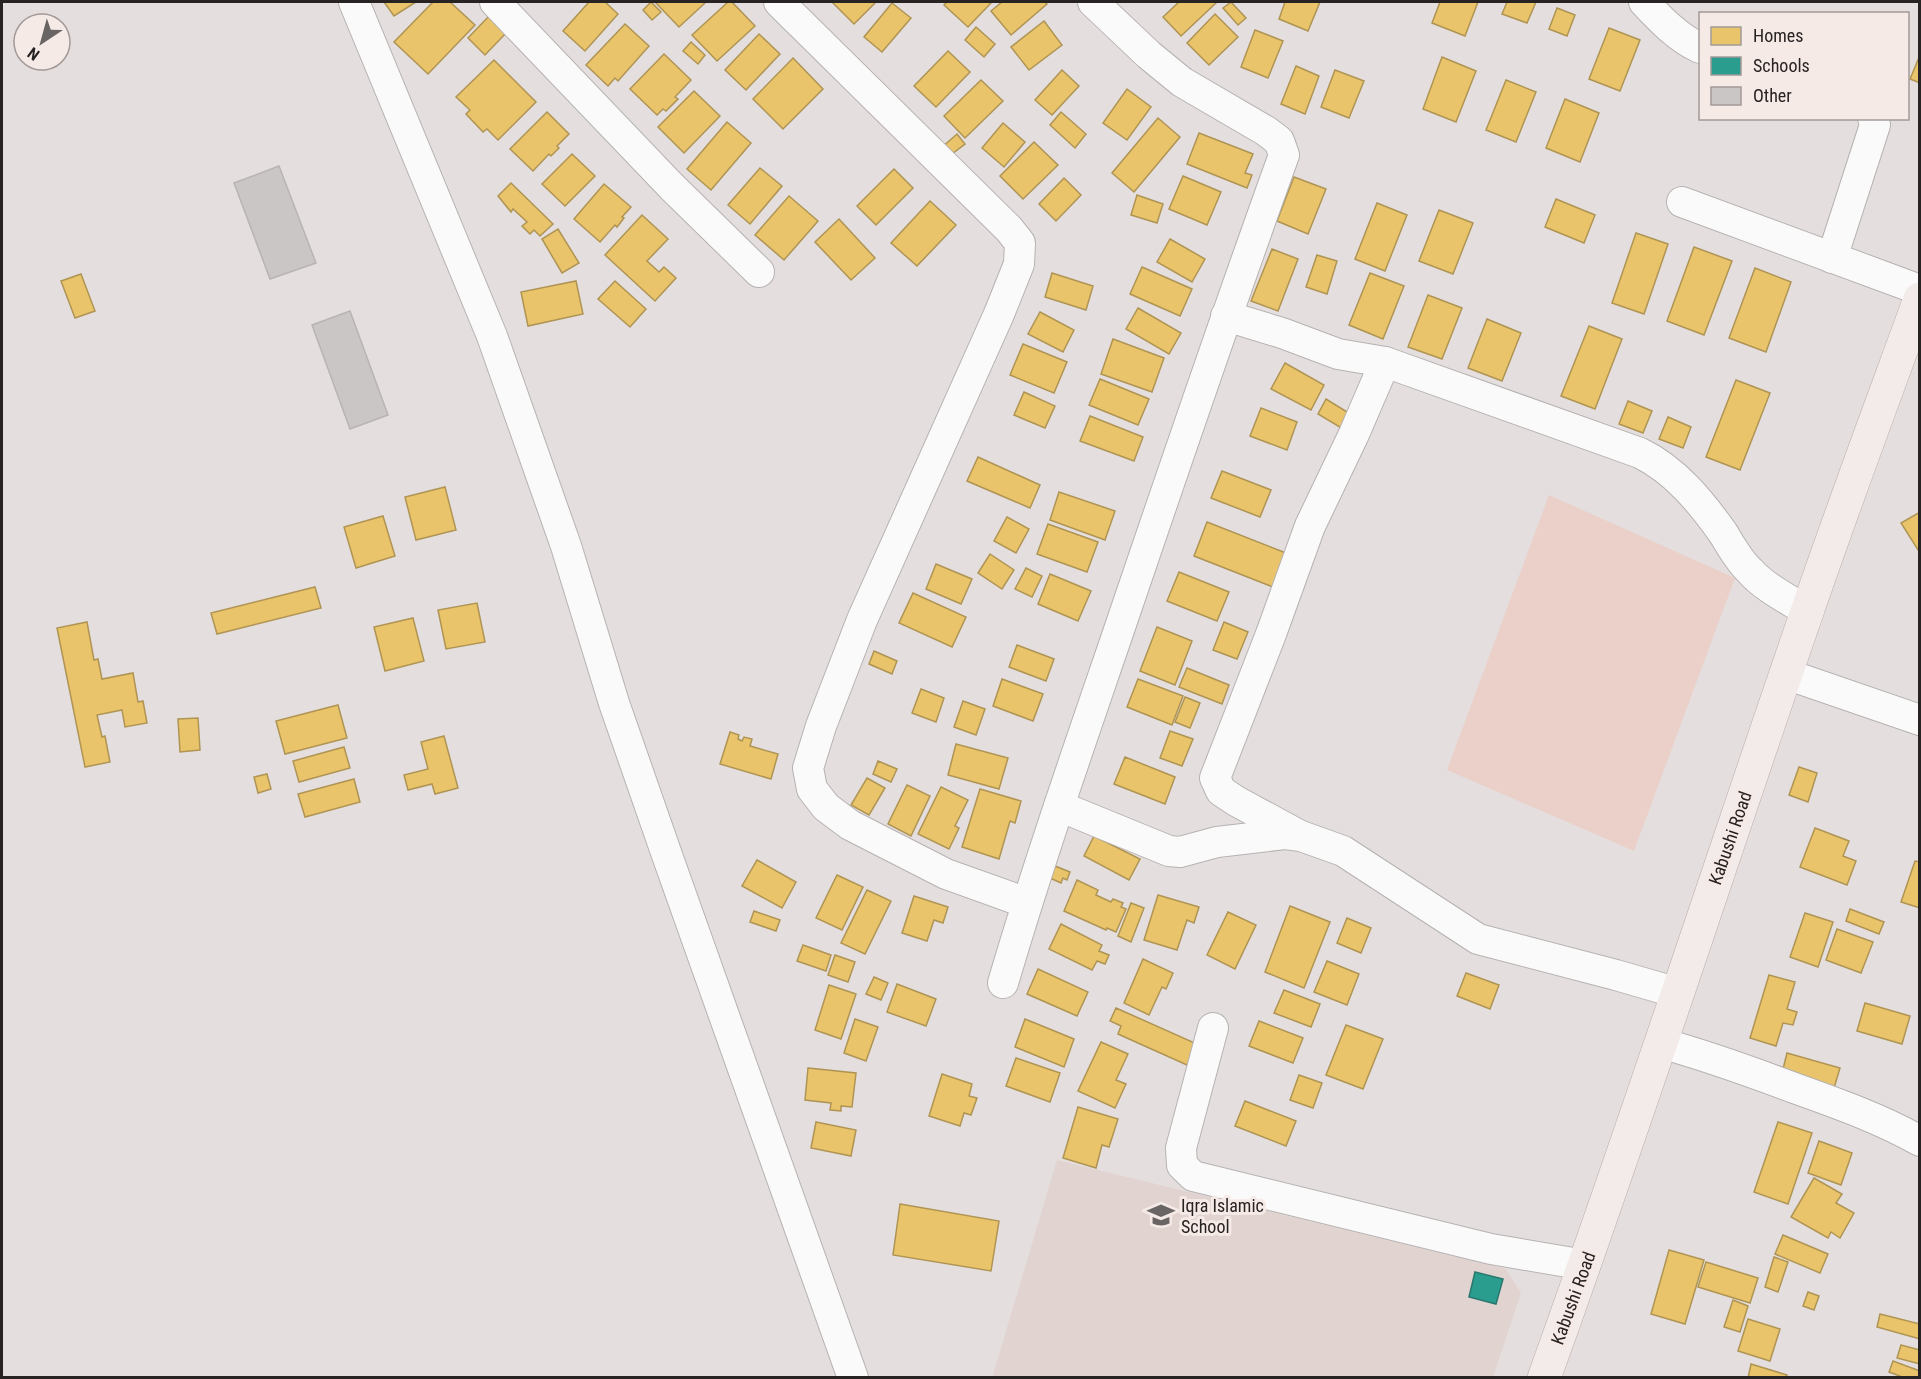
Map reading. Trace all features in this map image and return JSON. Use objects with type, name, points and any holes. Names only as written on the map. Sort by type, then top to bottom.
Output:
[{"type":"main road","name":"Kabushi Road","points":[[1544,1377],[1585,1266],[1807,611],[1920,299]]},
{"type":"street","points":[[354,2],[492,336],[566,546],[614,703],[853,1377]]},
{"type":"street","points":[[495,2],[672,187],[759,272]]},
{"type":"street","points":[[779,2],[1009,229],[1020,243],[1019,264],[999,314],[862,620],[830,703],[808,768],[812,789],[826,807],[850,825],[946,874],[1027,903]]},
{"type":"street","points":[[1004,983],[1059,806],[1226,316],[1284,155],[1279,141],[1182,82],[1149,55],[1094,2]]},
{"type":"street","points":[[1644,2],[1684,39],[1699,47]]},
{"type":"street","points":[[1832,258],[1875,125],[1874,120]]},
{"type":"street","points":[[1682,202],[1920,290]]},
{"type":"street","points":[[1226,316],[1282,333],[1338,354],[1385,362],[1656,461],[1694,495],[1749,571],[1763,583],[1807,611]]},
{"type":"street","points":[[1385,362],[1310,526],[1215,778],[1221,791],[1301,836],[1342,851],[1478,939],[1678,993]]},
{"type":"street","points":[[1786,674],[1920,720]]},
{"type":"street","points":[[1059,806],[1168,851],[1180,852],[1217,842],[1285,834],[1301,836]]},
{"type":"street","points":[[1213,1028],[1181,1148],[1182,1165],[1193,1176],[1491,1249],[1585,1266]]},
{"type":"street","points":[[1661,1043],[1708,1056],[1825,1099],[1890,1124],[1920,1141]]},
{"type":"shaded area","points":[[1549,495],[1735,578],[1634,851],[1447,770]]},
{"type":"shaded area","name":"Iqra Islamic School","points":[[1057,1160],[1506,1269],[1521,1293],[1493,1377],[992,1378]]},
{"type":"building: Homes","points":[[384,2],[416,2],[394,16]]},
{"type":"building: Homes","points":[[433,2],[450,2],[475,25],[428,74],[394,42]]},
{"type":"building: Homes","points":[[589,2],[605,2],[618,14],[585,51],[563,31]]},
{"type":"building: Homes","points":[[651,2],[661,12],[652,20],[643,10]]},
{"type":"building: Homes","points":[[706,2],[679,27],[656,3]]},
{"type":"building: Homes","points":[[728,2],[732,2],[755,26],[717,61],[692,35]]},
{"type":"building: Homes","points":[[832,2],[876,2],[854,24]]},
{"type":"building: Homes","points":[[947,2],[992,2],[968,27],[944,5]]},
{"type":"building: Homes","points":[[1002,2],[1045,2],[1047,4],[1011,35],[991,11]]},
{"type":"building: Homes","points":[[1179,2],[1217,2],[1181,36],[1163,17]]},
{"type":"building: Homes","points":[[1231,2],[1246,18],[1238,25],[1223,8]]},
{"type":"building: Homes","points":[[1285,2],[1320,2],[1308,31],[1279,19]]},
{"type":"building: Homes","points":[[1440,2],[1478,2],[1465,36],[1432,23]]},
{"type":"building: Homes","points":[[1507,2],[1536,2],[1527,23],[1502,14]]},
{"type":"building: Homes","points":[[892,3],[911,18],[882,52],[864,37]]},
{"type":"building: Homes","points":[[1557,8],[1575,15],[1567,36],[1549,29]]},
{"type":"building: Homes","points":[[1215,14],[1238,37],[1209,65],[1187,43]]},
{"type":"building: Homes","points":[[490,15],[507,32],[485,55],[468,38]]},
{"type":"building: Homes","points":[[1044,21],[1062,45],[1029,70],[1011,47]]},
{"type":"building: Homes","points":[[625,24],[649,46],[618,81],[615,78],[608,86],[586,65]]},
{"type":"building: Homes","points":[[976,27],[995,44],[984,57],[965,40]]},
{"type":"building: Homes","points":[[1609,28],[1640,40],[1620,91],[1589,79]]},
{"type":"building: Homes","points":[[1255,30],[1283,41],[1268,78],[1241,67]]},
{"type":"building: Homes","points":[[759,34],[780,54],[746,90],[725,70]]},
{"type":"building: Homes","points":[[691,42],[705,55],[698,64],[683,51]]},
{"type":"building: Homes","points":[[948,51],[970,72],[936,107],[914,86]]},
{"type":"building: Homes","points":[[664,54],[691,80],[675,97],[678,99],[666,111],[663,109],[657,115],[630,89]]},
{"type":"building: Homes","points":[[1920,55],[1920,83],[1910,79]]},
{"type":"building: Homes","points":[[1442,57],[1476,71],[1456,122],[1423,109]]},
{"type":"building: Homes","points":[[793,58],[823,89],[783,129],[753,99]]},
{"type":"building: Homes","points":[[494,60],[536,102],[498,140],[487,129],[483,132],[466,114],[470,110],[456,97]]},
{"type":"building: Homes","points":[[1296,66],[1319,76],[1305,114],[1281,104]]},
{"type":"building: Homes","points":[[1062,70],[1079,86],[1052,115],[1035,100]]},
{"type":"building: Homes","points":[[1335,70],[1364,81],[1349,118],[1321,107]]},
{"type":"building: Homes","points":[[981,80],[1003,101],[965,138],[944,116]]},
{"type":"building: Homes","points":[[1506,80],[1536,92],[1516,142],[1486,130]]},
{"type":"building: Homes","points":[[1127,89],[1151,107],[1127,140],[1103,123]]},
{"type":"building: Homes","points":[[694,91],[720,116],[684,153],[658,127]]},
{"type":"building: Homes","points":[[1565,99],[1599,113],[1580,162],[1546,148]]},
{"type":"building: Homes","points":[[547,112],[569,134],[557,146],[559,148],[551,156],[549,154],[533,171],[510,149]]},
{"type":"building: Homes","points":[[1061,112],[1086,134],[1075,148],[1050,125]]},
{"type":"building: Homes","points":[[1158,118],[1180,137],[1134,192],[1112,173]]},
{"type":"building: Homes","points":[[727,122],[751,143],[711,190],[687,169]]},
{"type":"building: Homes","points":[[1003,123],[1025,142],[1004,167],[982,148]]},
{"type":"building: Homes","points":[[1199,133],[1253,154],[1245,173],[1252,175],[1247,188],[1187,164]]},
{"type":"building: Homes","points":[[957,134],[965,144],[948,157],[941,148]]},
{"type":"building: Homes","points":[[1034,142],[1058,165],[1023,199],[1000,176]]},
{"type":"building: Homes","points":[[572,154],[595,176],[565,206],[542,184]]},
{"type":"building: Homes","points":[[760,168],[782,186],[750,224],[728,205]]},
{"type":"building: Homes","points":[[894,169],[913,188],[876,225],[857,206]]},
{"type":"building: Homes","points":[[1183,176],[1221,192],[1207,225],[1169,209]]},
{"type":"building: Homes","points":[[1294,177],[1326,189],[1308,234],[1277,221]]},
{"type":"building: Homes","points":[[1064,178],[1081,195],[1056,221],[1039,204]]},
{"type":"building: Homes","points":[[511,183],[553,224],[540,236],[534,230],[530,234],[522,226],[527,222],[513,209],[511,212],[498,196]]},
{"type":"building: Homes","points":[[604,184],[631,207],[617,227],[615,225],[600,242],[574,219]]},
{"type":"building: Homes","points":[[1137,195],[1163,204],[1157,223],[1131,215]]},
{"type":"building: Homes","points":[[789,196],[818,221],[784,260],[755,235]]},
{"type":"building: Homes","points":[[1556,199],[1595,215],[1584,243],[1545,227]]},
{"type":"building: Homes","points":[[930,201],[956,225],[917,266],[891,243]]},
{"type":"building: Homes","points":[[1377,203],[1407,215],[1385,271],[1355,259]]},
{"type":"building: Homes","points":[[1439,210],[1473,223],[1453,274],[1419,261]]},
{"type":"building: Homes","points":[[642,215],[668,239],[647,261],[659,272],[664,267],[676,278],[655,301],[605,255]]},
{"type":"building: Homes","points":[[839,219],[875,258],[851,280],[815,242]]},
{"type":"building: Homes","points":[[558,229],[579,263],[562,273],[542,239]]},
{"type":"building: Homes","points":[[1636,233],[1668,244],[1644,314],[1612,303]]},
{"type":"building: Homes","points":[[1170,239],[1205,259],[1192,282],[1157,262]]},
{"type":"building: Homes","points":[[1694,247],[1732,261],[1704,335],[1667,321]]},
{"type":"building: Homes","points":[[1272,249],[1298,259],[1278,311],[1251,301]]},
{"type":"building: Homes","points":[[1317,255],[1337,261],[1327,294],[1306,287]]},
{"type":"building: Homes","points":[[1142,267],[1192,289],[1180,316],[1130,294]]},
{"type":"building: Homes","points":[[1755,268],[1791,282],[1766,352],[1729,338]]},
{"type":"building: Homes","points":[[1052,273],[1093,286],[1086,310],[1045,297]]},
{"type":"building: Homes","points":[[1370,273],[1404,286],[1383,339],[1349,325]]},
{"type":"building: Homes","points":[[81,274],[95,311],[75,318],[61,281]]},
{"type":"building: Homes","points":[[576,281],[583,314],[528,326],[521,292]]},
{"type":"building: Homes","points":[[615,281],[646,309],[630,327],[598,299]]},
{"type":"building: Homes","points":[[1428,295],[1462,308],[1442,359],[1408,347]]},
{"type":"building: Homes","points":[[1138,308],[1181,333],[1169,354],[1126,329]]},
{"type":"building: Homes","points":[[1040,312],[1074,330],[1063,352],[1028,334]]},
{"type":"building: Homes","points":[[1487,319],[1521,333],[1502,381],[1468,368]]},
{"type":"building: Homes","points":[[1589,326],[1622,339],[1595,409],[1561,396]]},
{"type":"building: Homes","points":[[1113,339],[1164,358],[1152,392],[1101,374]]},
{"type":"building: Homes","points":[[1023,344],[1067,362],[1054,393],[1010,375]]},
{"type":"building: Homes","points":[[1285,363],[1324,385],[1311,410],[1271,389]]},
{"type":"building: Homes","points":[[1100,379],[1149,399],[1138,425],[1089,405]]},
{"type":"building: Homes","points":[[1736,380],[1770,393],[1740,470],[1706,457]]},
{"type":"building: Homes","points":[[1024,392],[1055,406],[1045,428],[1014,415]]},
{"type":"building: Homes","points":[[1326,399],[1352,415],[1343,429],[1318,414]]},
{"type":"building: Homes","points":[[1628,401],[1652,411],[1643,433],[1619,424]]},
{"type":"building: Homes","points":[[1261,408],[1297,422],[1287,450],[1250,436]]},
{"type":"building: Homes","points":[[1090,416],[1143,437],[1134,461],[1080,441]]},
{"type":"building: Homes","points":[[1668,417],[1691,427],[1683,448],[1659,439]]},
{"type":"building: Homes","points":[[978,457],[1040,485],[1030,508],[967,481]]},
{"type":"building: Homes","points":[[1222,471],[1271,490],[1260,517],[1211,498]]},
{"type":"building: Homes","points":[[445,487],[456,530],[416,540],[405,497]]},
{"type":"building: Homes","points":[[1059,492],[1115,511],[1105,540],[1050,520]]},
{"type":"building: Homes","points":[[1920,512],[1920,553],[1901,523]]},
{"type":"building: Homes","points":[[383,516],[395,556],[356,568],[344,527]]},
{"type":"building: Homes","points":[[1007,517],[1029,529],[1016,553],[994,541]]},
{"type":"building: Homes","points":[[1207,522],[1286,553],[1273,587],[1194,556]]},
{"type":"building: Homes","points":[[1048,524],[1098,542],[1087,572],[1037,554]]},
{"type":"building: Homes","points":[[990,554],[1014,570],[1002,589],[978,573]]},
{"type":"building: Homes","points":[[936,564],[972,579],[961,604],[926,589]]},
{"type":"building: Homes","points":[[1026,568],[1042,576],[1032,597],[1015,589]]},
{"type":"building: Homes","points":[[1179,572],[1229,592],[1217,621],[1167,601]]},
{"type":"building: Homes","points":[[1050,574],[1091,591],[1078,621],[1038,604]]},
{"type":"building: Homes","points":[[315,587],[321,608],[217,634],[211,613]]},
{"type":"building: Homes","points":[[913,593],[966,617],[952,647],[899,623]]},
{"type":"building: Homes","points":[[477,603],[485,642],[446,649],[438,610]]},
{"type":"building: Homes","points":[[413,618],[424,661],[385,671],[374,627]]},
{"type":"building: Homes","points":[[87,622],[94,660],[98,659],[102,679],[133,673],[138,702],[143,701],[147,723],[125,727],[122,710],[97,715],[102,737],[105,736],[110,762],[85,767],[57,628]]},
{"type":"building: Homes","points":[[1224,622],[1248,632],[1237,659],[1213,650]]},
{"type":"building: Homes","points":[[1157,627],[1192,641],[1175,685],[1140,671]]},
{"type":"building: Homes","points":[[1017,645],[1054,659],[1046,681],[1009,667]]},
{"type":"building: Homes","points":[[874,651],[897,661],[892,674],[869,664]]},
{"type":"building: Homes","points":[[1187,668],[1229,685],[1222,704],[1179,687]]},
{"type":"building: Homes","points":[[1002,679],[1043,694],[1033,721],[993,706]]},
{"type":"building: Homes","points":[[1138,679],[1183,696],[1172,725],[1127,707]]},
{"type":"building: Homes","points":[[921,689],[944,698],[936,722],[912,713]]},
{"type":"building: Homes","points":[[1185,697],[1200,703],[1190,728],[1175,722]]},
{"type":"building: Homes","points":[[963,701],[985,709],[976,735],[954,727]]},
{"type":"building: Homes","points":[[338,705],[347,738],[285,754],[276,721]]},
{"type":"building: Homes","points":[[198,718],[200,750],[180,752],[178,719]]},
{"type":"building: Homes","points":[[1170,731],[1193,739],[1182,766],[1160,758]]},
{"type":"building: Homes","points":[[730,732],[739,735],[738,739],[742,741],[744,737],[752,739],[750,746],[778,754],[771,779],[720,764]]},
{"type":"building: Homes","points":[[444,736],[458,788],[435,794],[432,784],[408,790],[404,775],[428,769],[421,742]]},
{"type":"building: Homes","points":[[956,744],[1008,758],[999,789],[948,775]]},
{"type":"building: Homes","points":[[344,747],[350,768],[299,782],[293,761]]},
{"type":"building: Homes","points":[[1125,757],[1175,777],[1165,804],[1114,784]]},
{"type":"building: Homes","points":[[878,761],[897,769],[891,782],[873,774]]},
{"type":"building: Homes","points":[[1799,767],[1817,773],[1808,802],[1789,795]]},
{"type":"building: Homes","points":[[267,774],[271,789],[258,793],[254,777]]},
{"type":"building: Homes","points":[[867,778],[885,788],[869,815],[851,805]]},
{"type":"building: Homes","points":[[354,779],[360,802],[305,817],[298,794]]},
{"type":"building: Homes","points":[[907,785],[930,796],[911,836],[888,824]]},
{"type":"building: Homes","points":[[941,787],[968,800],[955,826],[959,828],[949,849],[918,834]]},
{"type":"building: Homes","points":[[980,789],[1021,801],[1015,823],[1010,821],[999,859],[962,847]]},
{"type":"building: Homes","points":[[1815,828],[1849,841],[1843,856],[1856,861],[1847,885],[1800,867]]},
{"type":"building: Homes","points":[[1094,836],[1140,859],[1129,880],[1084,856]]},
{"type":"building: Homes","points":[[757,860],[796,882],[782,908],[742,886]]},
{"type":"building: Homes","points":[[1915,861],[1920,862],[1920,908],[1901,902]]},
{"type":"building: Homes","points":[[1055,866],[1070,872],[1067,880],[1063,878],[1061,883],[1050,878]]},
{"type":"building: Homes","points":[[837,875],[863,887],[842,930],[816,918]]},
{"type":"building: Homes","points":[[1077,880],[1098,890],[1096,895],[1111,902],[1113,899],[1123,903],[1121,907],[1126,909],[1116,932],[1107,928],[1106,930],[1064,911]]},
{"type":"building: Homes","points":[[867,890],[891,901],[865,954],[841,943]]},
{"type":"building: Homes","points":[[1158,895],[1199,907],[1194,923],[1187,920],[1177,950],[1144,940]]},
{"type":"building: Homes","points":[[914,896],[948,907],[943,923],[934,920],[927,941],[902,933]]},
{"type":"building: Homes","points":[[1131,903],[1144,908],[1131,942],[1118,936]]},
{"type":"building: Homes","points":[[1290,906],[1330,922],[1304,988],[1265,972]]},
{"type":"building: Homes","points":[[1850,909],[1884,922],[1879,934],[1846,921]]},
{"type":"building: Homes","points":[[754,911],[780,920],[776,931],[750,922]]},
{"type":"building: Homes","points":[[1228,912],[1256,925],[1235,969],[1207,955]]},
{"type":"building: Homes","points":[[1805,913],[1833,922],[1818,967],[1790,957]]},
{"type":"building: Homes","points":[[1347,918],[1371,928],[1361,953],[1337,943]]},
{"type":"building: Homes","points":[[1061,924],[1102,945],[1099,951],[1109,955],[1105,964],[1097,961],[1092,970],[1049,949]]},
{"type":"building: Homes","points":[[1837,929],[1873,942],[1861,973],[1826,960]]},
{"type":"building: Homes","points":[[803,945],[831,955],[826,971],[797,961]]},
{"type":"building: Homes","points":[[835,955],[855,962],[848,982],[828,975]]},
{"type":"building: Homes","points":[[1143,959],[1173,973],[1166,989],[1162,987],[1149,1015],[1124,1003]]},
{"type":"building: Homes","points":[[1327,961],[1359,974],[1347,1005],[1314,992]]},
{"type":"building: Homes","points":[[1038,969],[1088,992],[1077,1016],[1027,994]]},
{"type":"building: Homes","points":[[1466,973],[1499,985],[1490,1009],[1457,996]]},
{"type":"building: Homes","points":[[1769,975],[1795,982],[1787,1009],[1797,1012],[1793,1025],[1783,1023],[1776,1046],[1750,1038]]},
{"type":"building: Homes","points":[[874,977],[888,983],[881,1000],[866,994]]},
{"type":"building: Homes","points":[[897,984],[936,999],[926,1026],[887,1012]]},
{"type":"building: Homes","points":[[829,985],[856,994],[841,1039],[815,1030]]},
{"type":"building: Homes","points":[[1284,990],[1320,1004],[1311,1027],[1274,1013]]},
{"type":"building: Homes","points":[[1865,1003],[1910,1016],[1902,1044],[1857,1031]]},
{"type":"building: Homes","points":[[1116,1008],[1197,1044],[1187,1065],[1118,1034],[1121,1026],[1110,1021]]},
{"type":"building: Homes","points":[[855,1019],[878,1027],[866,1061],[844,1053]]},
{"type":"building: Homes","points":[[1025,1019],[1074,1039],[1064,1067],[1015,1047]]},
{"type":"building: Homes","points":[[1259,1021],[1303,1038],[1293,1063],[1249,1046]]},
{"type":"building: Homes","points":[[1346,1025],[1383,1039],[1363,1089],[1326,1075]]},
{"type":"building: Homes","points":[[1101,1042],[1128,1054],[1116,1080],[1126,1084],[1115,1108],[1078,1091]]},
{"type":"building: Homes","points":[[1787,1053],[1840,1068],[1834,1088],[1782,1073]]},
{"type":"building: Homes","points":[[1016,1058],[1060,1073],[1050,1102],[1006,1086]]},
{"type":"building: Homes","points":[[808,1068],[856,1073],[852,1107],[841,1106],[841,1111],[830,1110],[831,1103],[805,1100]]},
{"type":"building: Homes","points":[[942,1074],[972,1084],[969,1096],[977,1098],[971,1115],[964,1113],[960,1126],[929,1116]]},
{"type":"building: Homes","points":[[1299,1075],[1322,1083],[1313,1108],[1290,1100]]},
{"type":"building: Homes","points":[[1245,1101],[1296,1121],[1286,1146],[1235,1126]]},
{"type":"building: Homes","points":[[1078,1107],[1118,1119],[1109,1147],[1102,1145],[1096,1168],[1063,1158]]},
{"type":"building: Homes","points":[[816,1122],[856,1130],[851,1156],[811,1148]]},
{"type":"building: Homes","points":[[1778,1122],[1812,1133],[1788,1204],[1754,1192]]},
{"type":"building: Homes","points":[[1819,1141],[1852,1153],[1841,1185],[1808,1173]]},
{"type":"building: Homes","points":[[1814,1178],[1842,1194],[1836,1203],[1854,1213],[1840,1238],[1831,1232],[1828,1238],[1791,1217]]},
{"type":"building: Homes","points":[[900,1204],[999,1221],[991,1271],[893,1255]]},
{"type":"building: Homes","points":[[1783,1235],[1828,1254],[1820,1273],[1775,1254]]},
{"type":"building: Homes","points":[[1669,1250],[1704,1260],[1685,1324],[1651,1314]]},
{"type":"building: Homes","points":[[1774,1257],[1788,1262],[1778,1292],[1765,1287]]},
{"type":"building: Homes","points":[[1706,1262],[1758,1278],[1750,1303],[1698,1287]]},
{"type":"building: Homes","points":[[1808,1292],[1819,1296],[1814,1310],[1803,1306]]},
{"type":"building: Homes","points":[[1733,1300],[1748,1306],[1740,1332],[1724,1327]]},
{"type":"building: Homes","points":[[1880,1314],[1920,1324],[1920,1339],[1877,1327]]},
{"type":"building: Homes","points":[[1748,1319],[1780,1329],[1770,1361],[1738,1351]]},
{"type":"building: Homes","points":[[1901,1345],[1920,1350],[1920,1364],[1897,1358]]},
{"type":"building: Homes","points":[[1893,1361],[1920,1371],[1918,1378],[1905,1378],[1889,1372]]},
{"type":"building: Homes","points":[[1751,1364],[1787,1375],[1786,1378],[1748,1378]]},
{"type":"building: Schools","points":[[1475,1272],[1503,1279],[1496,1304],[1469,1297]]},
{"type":"building: Other","points":[[279,166],[316,263],[270,279],[234,183]]},
{"type":"building: Other","points":[[350,311],[388,415],[350,429],[312,325]]},
{"type":"place","name":"Iqra Islamic School","points":[[1161,1215]]}]
